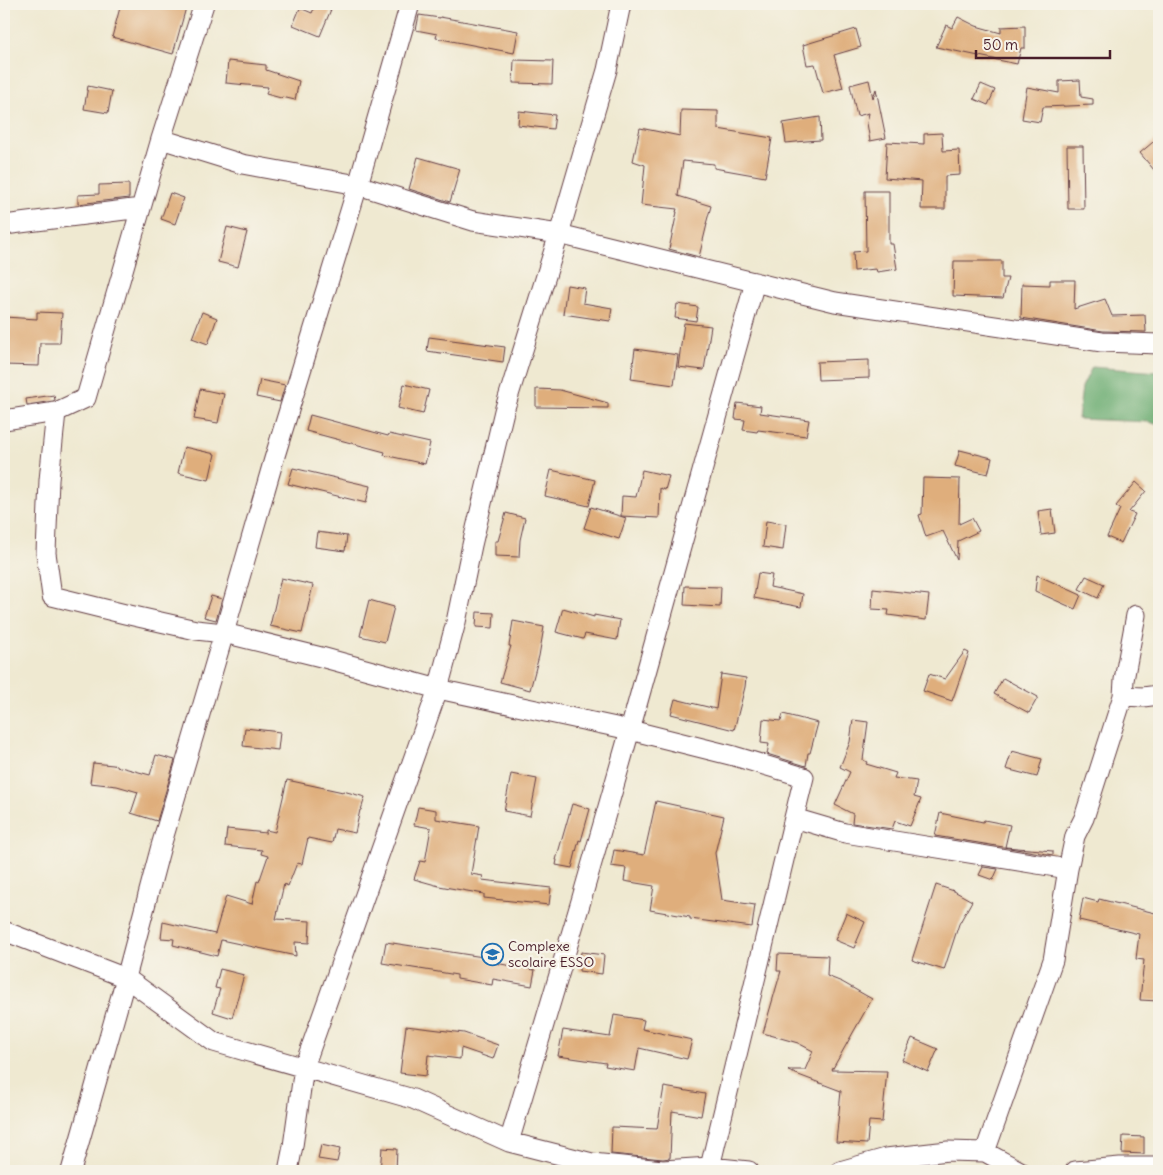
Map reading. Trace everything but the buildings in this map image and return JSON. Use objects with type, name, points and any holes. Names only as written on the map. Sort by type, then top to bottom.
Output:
[{"type":"street","points":[[4,420],[56,412],[86,398],[161,139],[204,4]]},
{"type":"street","points":[[72,1171],[161,846],[410,4]]},
{"type":"street","points":[[288,1171],[304,1068],[438,689],[456,622],[504,411],[607,70],[621,4]]},
{"type":"street","points":[[161,139],[242,164],[358,185],[473,221],[559,234],[836,302],[1102,342],[1159,344]]},
{"type":"street","points":[[4,225],[141,208]]},
{"type":"street","points":[[509,1142],[579,910],[755,282]]},
{"type":"street","points":[[56,412],[49,480],[46,553],[52,596],[196,630],[224,633],[438,689],[630,730],[734,756],[804,777],[710,1167]]},
{"type":"street","points":[[985,1152],[1054,960],[1075,836],[1084,818],[1124,696],[1124,680],[1136,615]]},
{"type":"street","points":[[1124,696],[1159,695]]},
{"type":"street","points":[[794,818],[845,833],[1068,869]]},
{"type":"street","points":[[4,930],[126,978],[214,1042],[413,1099],[509,1142],[592,1163],[663,1170],[710,1167],[748,1171]]},
{"type":"street","points":[[840,1171],[886,1158],[948,1151],[985,1152],[1020,1171]]},
{"type":"street","points":[[1075,1171],[1120,1167],[1159,1167]]},
{"type":"green space","points":[[1092,367],[1159,372],[1159,425],[1149,422],[1078,419],[1082,387]]},
{"type":"place","name":"Complexe scolaire ESSO","points":[[492,954]]}]
